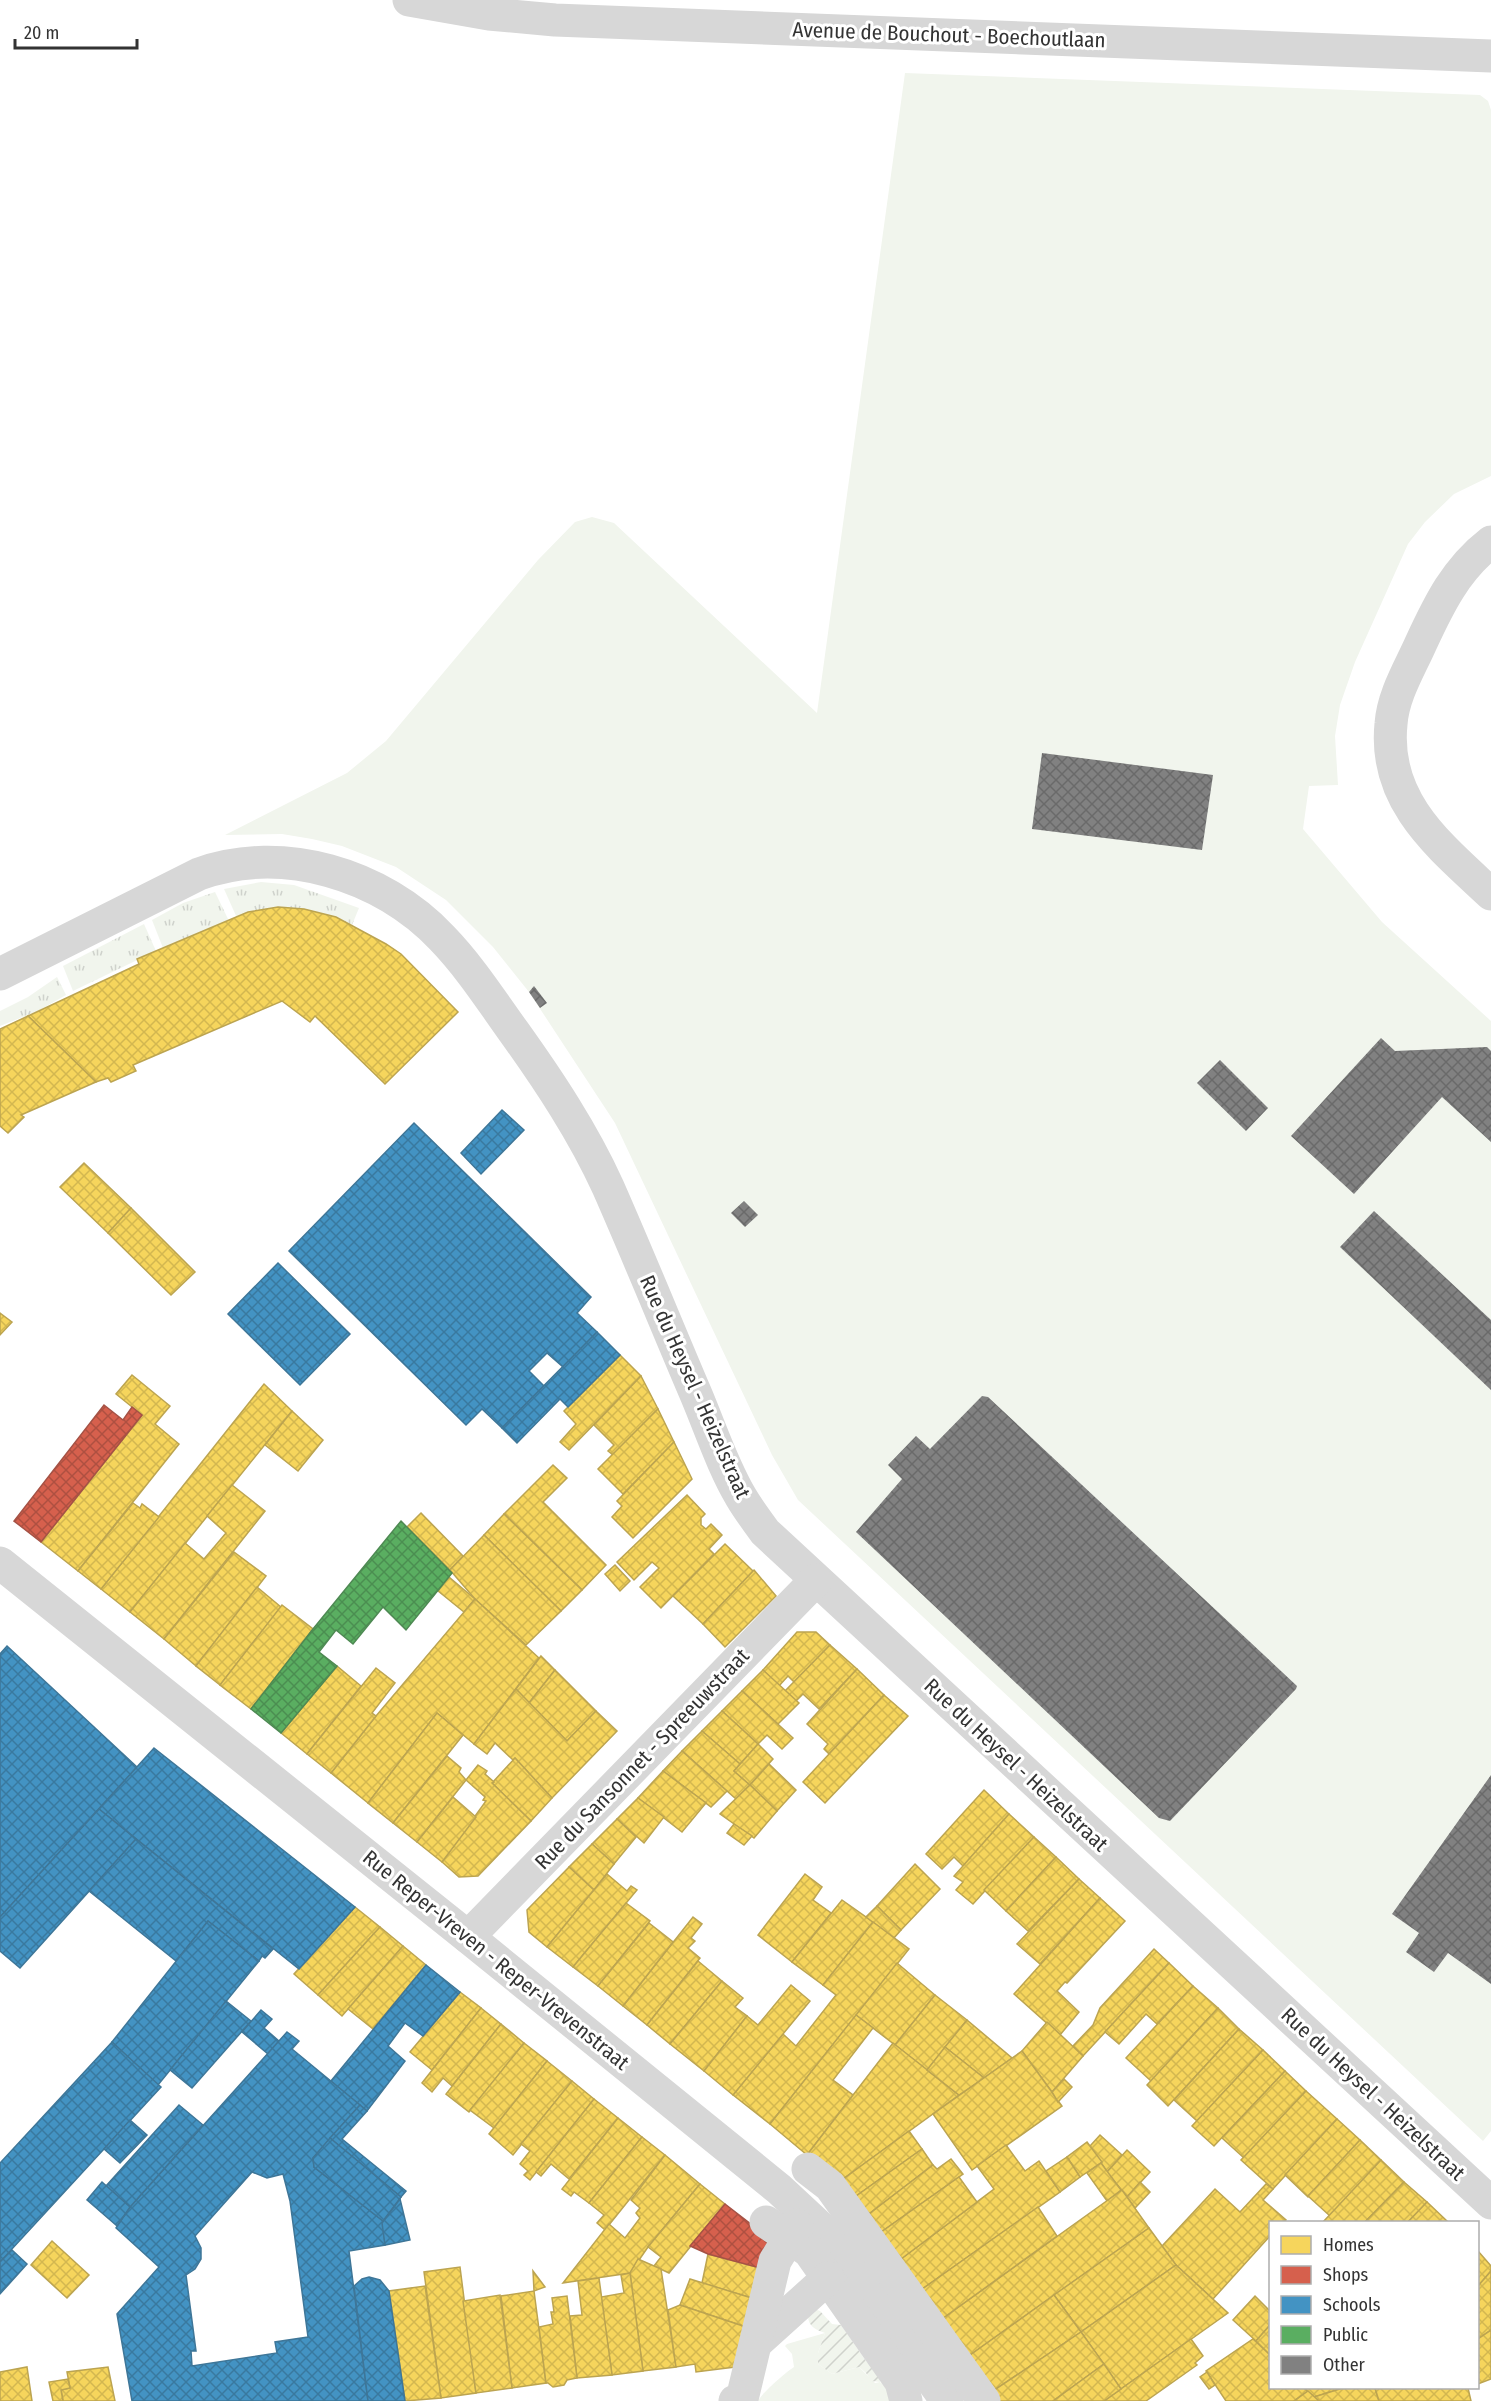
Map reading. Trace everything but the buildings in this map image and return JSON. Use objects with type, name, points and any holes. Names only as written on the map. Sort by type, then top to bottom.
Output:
[{"type":"street","name":"Avenue de Bouchout - Boechoutlaan","points":[[424,2],[490,7],[555,20],[1491,56]]},
{"type":"street","points":[[1491,542],[1458,574],[1441,599],[1398,694],[1390,723],[1395,770],[1402,793],[1412,813],[1459,864],[1491,894]]},
{"type":"street","name":"Rue du Heysel - Heizelstraat","points":[[0,974],[199,874],[221,866],[273,861],[320,868],[381,891],[413,911],[441,936],[470,969],[547,1078],[571,1117],[607,1185],[738,1491],[765,1532],[1491,2203]]},
{"type":"street","name":"Rue Reper-Vreven - Reper-Vrevenstraat","points":[[0,1563],[468,1936],[807,2214],[822,2229],[947,2401]]},
{"type":"street","name":"Rue du Sansonnet - Spreeuwstraat","points":[[468,1936],[816,1580]]},
{"type":"street","points":[[801,2207],[808,2251],[901,2382],[906,2401]]},
{"type":"street","points":[[735,2401],[742,2400],[775,2261],[801,2207]]},
{"type":"street","points":[[801,2207],[984,2401]]},
{"type":"street","points":[[756,2343],[828,2278]]},
{"type":"green space","points":[[905,73],[1480,95],[1488,101],[1491,110],[1491,476],[1454,494],[1425,522],[1408,544],[1355,662],[1340,705],[1335,736],[1338,785],[1309,786],[1303,829],[1382,922],[1491,1021],[1491,2131],[1483,2141],[798,1500],[772,1455],[615,1123],[529,992],[493,947],[446,900],[396,867],[342,846],[312,839],[282,834],[225,835],[347,773],[386,741],[538,560],[575,522],[592,517],[614,523],[817,713]]},
{"type":"green space","points":[[261,882],[294,885],[359,908],[352,925],[324,914],[295,908],[266,909],[237,918],[224,889]]},
{"type":"green space","points":[[215,892],[229,921],[163,948],[152,920],[183,903]]},
{"type":"green space","points":[[144,924],[156,951],[73,991],[63,966]]},
{"type":"green space","points":[[57,977],[66,995],[38,1011],[0,1026],[0,1011],[28,997]]},
{"type":"green space","points":[[815,2309],[820,2311],[832,2324],[841,2325],[866,2361],[882,2378],[880,2382],[871,2381],[859,2367],[832,2374],[818,2364],[818,2353],[825,2333],[816,2329],[809,2322],[808,2316]]},
{"type":"green space","points":[[825,2333],[818,2353],[818,2364],[832,2374],[859,2367],[875,2383],[880,2382],[886,2387],[893,2401],[758,2401],[774,2383],[794,2367],[792,2354],[785,2346]]}]
